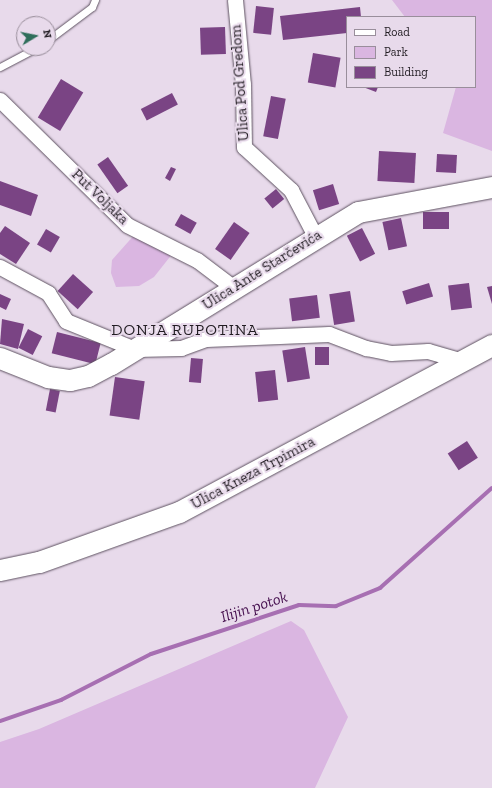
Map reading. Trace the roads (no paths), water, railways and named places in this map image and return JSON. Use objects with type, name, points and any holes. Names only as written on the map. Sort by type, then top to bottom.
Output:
[{"type":"street","name":"Ulica Pod Gredom","points":[[235,0],[243,84],[244,147],[291,190],[315,236]]},
{"type":"street","name":"Put Voljaka","points":[[0,100],[127,225],[197,260],[234,288]]},
{"type":"street","name":"Ulica Ante Starčevića","points":[[0,358],[48,377],[70,380],[88,376],[234,288],[315,236],[358,212],[492,187]]},
{"type":"street","points":[[0,267],[48,293],[66,320],[135,349],[181,348],[206,338],[330,334],[385,352],[428,351],[463,361]]},
{"type":"street","name":"Ulica Kneza Trpimira","points":[[0,570],[39,562],[179,512],[492,345]]},
{"type":"lane","points":[[56,34],[92,7],[95,0]]},
{"type":"lane","points":[[0,67],[21,56]]},
{"type":"waterway","name":"Ilijin potok","points":[[0,721],[61,700],[151,654],[299,605],[336,606],[380,588],[492,488]]},
{"type":"district","name":"DONJA RUPOTINA","points":[[185,330]]}]
